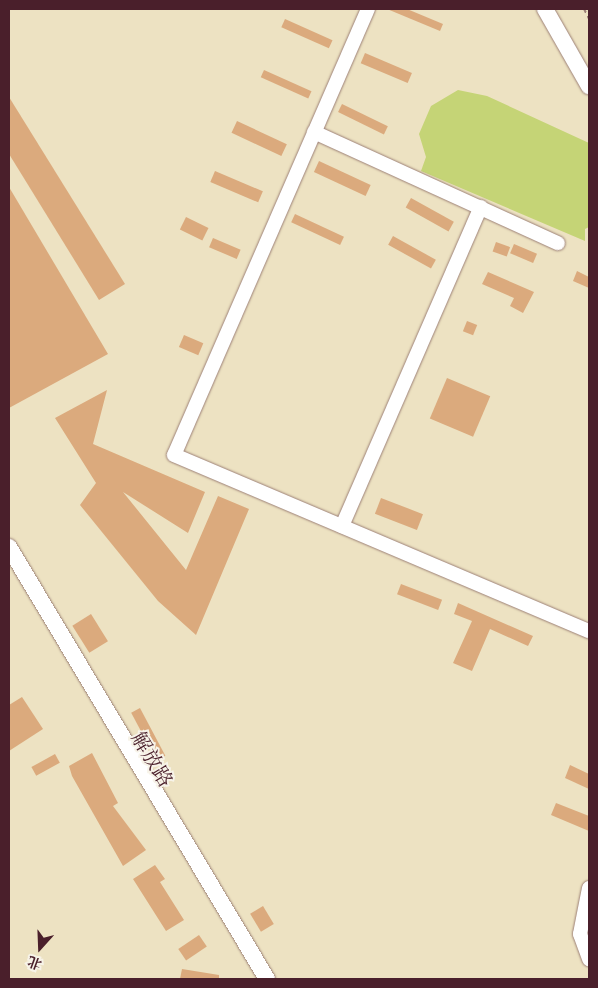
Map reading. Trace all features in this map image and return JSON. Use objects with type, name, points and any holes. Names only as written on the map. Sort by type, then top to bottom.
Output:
[{"type":"main road","points":[[545,9],[589,86]]},
{"type":"main road","points":[[556,9],[589,66]]},
{"type":"main road","points":[[9,547],[267,979]]},
{"type":"main road","name":"解放路","points":[[9,563],[256,979]]},
{"type":"street","points":[[367,9],[174,454],[589,631]]},
{"type":"street","points":[[314,132],[558,243]]},
{"type":"street","points":[[342,526],[481,207]]},
{"type":"street","points":[[589,888],[580,934],[589,959]]},
{"type":"path","points":[[584,9],[589,19]]},
{"type":"green space","points":[[458,90],[487,96],[589,143],[589,227],[585,229],[585,241],[421,171],[426,157],[419,134],[431,106]]},
{"type":"building","points":[[387,9],[407,9],[443,24],[440,31]]},
{"type":"building","points":[[285,19],[333,40],[329,48],[281,27]]},
{"type":"building","points":[[365,53],[412,73],[408,83],[361,63]]},
{"type":"building","points":[[264,70],[312,91],[308,98],[261,77]]},
{"type":"building","points":[[9,97],[125,284],[99,300],[9,154]]},
{"type":"building","points":[[342,104],[388,126],[384,134],[338,112]]},
{"type":"building","points":[[237,121],[287,144],[281,156],[232,133]]},
{"type":"building","points":[[319,161],[371,185],[366,196],[314,172]]},
{"type":"building","points":[[215,171],[263,191],[258,202],[210,182]]},
{"type":"building","points":[[9,187],[108,354],[9,408]]},
{"type":"building","points":[[411,198],[454,222],[449,231],[406,208]]},
{"type":"building","points":[[295,214],[344,237],[340,245],[291,222]]},
{"type":"building","points":[[186,217],[208,228],[202,241],[180,230]]},
{"type":"building","points":[[393,236],[436,260],[431,269],[388,245]]},
{"type":"building","points":[[213,238],[241,250],[237,259],[209,247]]},
{"type":"building","points":[[496,242],[510,247],[507,257],[493,251]]},
{"type":"building","points":[[514,244],[537,254],[533,263],[510,253]]},
{"type":"building","points":[[577,271],[589,277],[589,288],[573,281]]},
{"type":"building","points":[[488,272],[534,292],[523,313],[510,306],[514,298],[482,284]]},
{"type":"building","points":[[467,321],[477,325],[473,335],[463,331]]},
{"type":"building","points":[[184,335],[203,343],[198,355],[179,347]]},
{"type":"building","points":[[447,378],[490,396],[473,437],[430,419]]},
{"type":"building","points":[[107,390],[93,444],[205,492],[188,533],[123,492],[186,570],[218,496],[249,509],[196,635],[158,601],[80,505],[96,483],[55,418]]},
{"type":"building","points":[[381,498],[423,514],[417,530],[375,514]]},
{"type":"building","points":[[401,584],[442,600],[438,610],[397,594]]},
{"type":"building","points":[[458,603],[533,636],[528,646],[490,629],[472,671],[453,663],[472,621],[454,614]]},
{"type":"building","points":[[91,614],[108,641],[89,653],[72,626]]},
{"type":"building","points":[[22,697],[43,729],[9,751],[9,705]]},
{"type":"building","points":[[140,708],[165,756],[157,760],[131,713]]},
{"type":"building","points":[[92,753],[118,803],[113,806],[146,850],[123,866],[72,776],[69,766]]},
{"type":"building","points":[[55,754],[60,763],[36,776],[31,767]]},
{"type":"building","points":[[570,765],[589,774],[589,789],[565,778]]},
{"type":"building","points":[[556,803],[589,816],[589,831],[551,815]]},
{"type":"building","points":[[155,865],[165,879],[160,882],[184,920],[166,931],[133,879]]},
{"type":"building","points":[[263,906],[274,924],[261,932],[250,914]]},
{"type":"building","points":[[199,935],[207,947],[186,961],[178,949]]},
{"type":"building","points":[[182,969],[219,975],[219,979],[180,979]]}]
